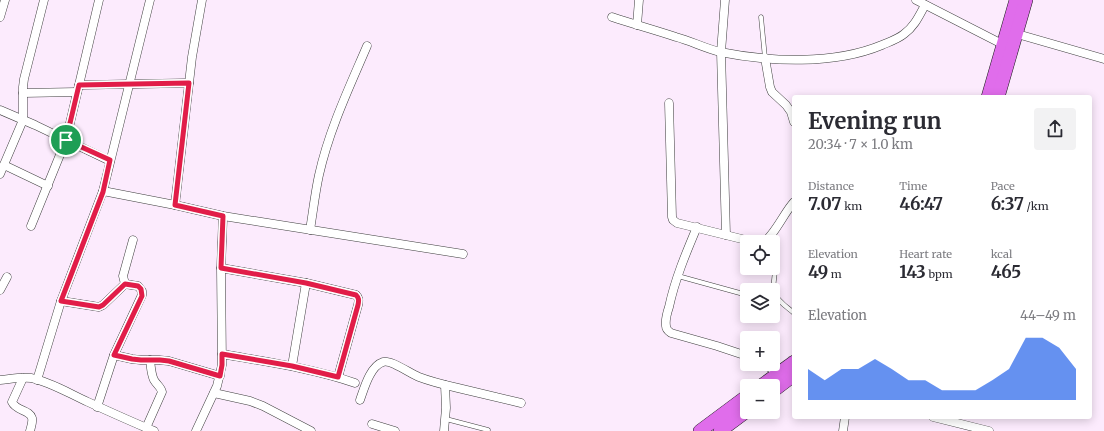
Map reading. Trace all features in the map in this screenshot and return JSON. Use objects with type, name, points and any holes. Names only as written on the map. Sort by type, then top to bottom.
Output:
[{"type":"main road","points":[[1012,32],[1016,0]]},
{"type":"main road","points":[[989,95],[1012,32],[1026,0]]},
{"type":"main road","points":[[998,95],[1007,47]]},
{"type":"main road","points":[[770,379],[792,363]]},
{"type":"main road","points":[[780,386],[792,377]]},
{"type":"main road","points":[[700,431],[740,401]]},
{"type":"main road","points":[[720,431],[740,416]]},
{"type":"street","points":[[0,17],[5,0]]},
{"type":"street","points":[[0,174],[23,120],[24,79],[44,0]]},
{"type":"street","points":[[31,226],[66,140],[99,0]]},
{"type":"street","points":[[37,380],[61,301],[103,192],[150,0]]},
{"type":"street","points":[[175,205],[189,83],[202,0]]},
{"type":"street","points":[[637,25],[639,0]]},
{"type":"street","points":[[725,0],[721,52],[726,235]]},
{"type":"street","points":[[916,0],[1007,47]]},
{"type":"street","points":[[612,17],[721,52],[765,58],[808,59],[842,56],[870,50],[889,43],[903,35],[913,26],[925,5]]},
{"type":"street","points":[[1012,32],[1104,59]]},
{"type":"street","points":[[310,230],[319,174],[330,135],[342,103],[367,46]]},
{"type":"street","points":[[765,58],[772,92],[786,105],[792,115]]},
{"type":"street","points":[[23,93],[129,84],[189,83]]},
{"type":"street","points":[[669,103],[673,220],[740,238]]},
{"type":"street","points":[[0,110],[110,160]]},
{"type":"street","points":[[4,165],[48,186]]},
{"type":"street","points":[[103,192],[175,205],[223,216],[463,254]]},
{"type":"street","points":[[770,235],[792,204]]},
{"type":"street","points":[[196,431],[214,393],[222,365],[221,268],[223,216]]},
{"type":"street","points":[[697,227],[678,276],[666,319],[666,326],[671,333],[740,354]]},
{"type":"street","points":[[125,284],[123,276],[133,240]]},
{"type":"street","points":[[221,268],[306,283],[356,295],[359,300],[358,305],[338,377]]},
{"type":"street","points":[[0,290],[7,277]]},
{"type":"street","points":[[292,366],[306,283]]},
{"type":"street","points":[[61,301],[99,307],[125,284]]},
{"type":"street","points":[[97,407],[114,355],[142,296],[141,289],[138,286],[125,284]]},
{"type":"street","points":[[222,354],[292,366],[338,377],[355,383]]},
{"type":"street","points":[[114,355],[141,360],[169,361],[220,376]]},
{"type":"street","points":[[0,380],[29,378],[37,380],[150,429],[162,390],[152,376],[150,360]]},
{"type":"street","points":[[360,400],[369,376],[381,362],[386,361],[418,377],[521,404]]},
{"type":"street","points":[[23,378],[12,402],[16,408],[32,416],[30,431]]},
{"type":"street","points":[[444,431],[446,419],[445,385]]},
{"type":"street","points":[[214,393],[250,401],[263,406],[310,431]]},
{"type":"street","points":[[843,431],[845,419]]},
{"type":"street","points":[[941,419],[989,431]]},
{"type":"street","points":[[372,424],[395,431]]},
{"type":"lane","points":[[761,17],[765,58]]},
{"type":"lane","points":[[775,275],[774,292],[777,297],[792,311]]},
{"type":"lane","points":[[678,276],[740,293]]},
{"type":"lane","points":[[446,419],[488,430]]},
{"type":"route","points":[[189,83],[175,205],[223,216],[221,268],[306,283],[356,295],[358,297],[358,305],[338,377],[292,366],[222,354],[220,376],[169,361],[141,360],[114,355],[142,296],[142,291],[138,286],[125,284],[99,307],[61,301],[103,192],[110,160],[66,140],[79,85],[189,83]]}]
